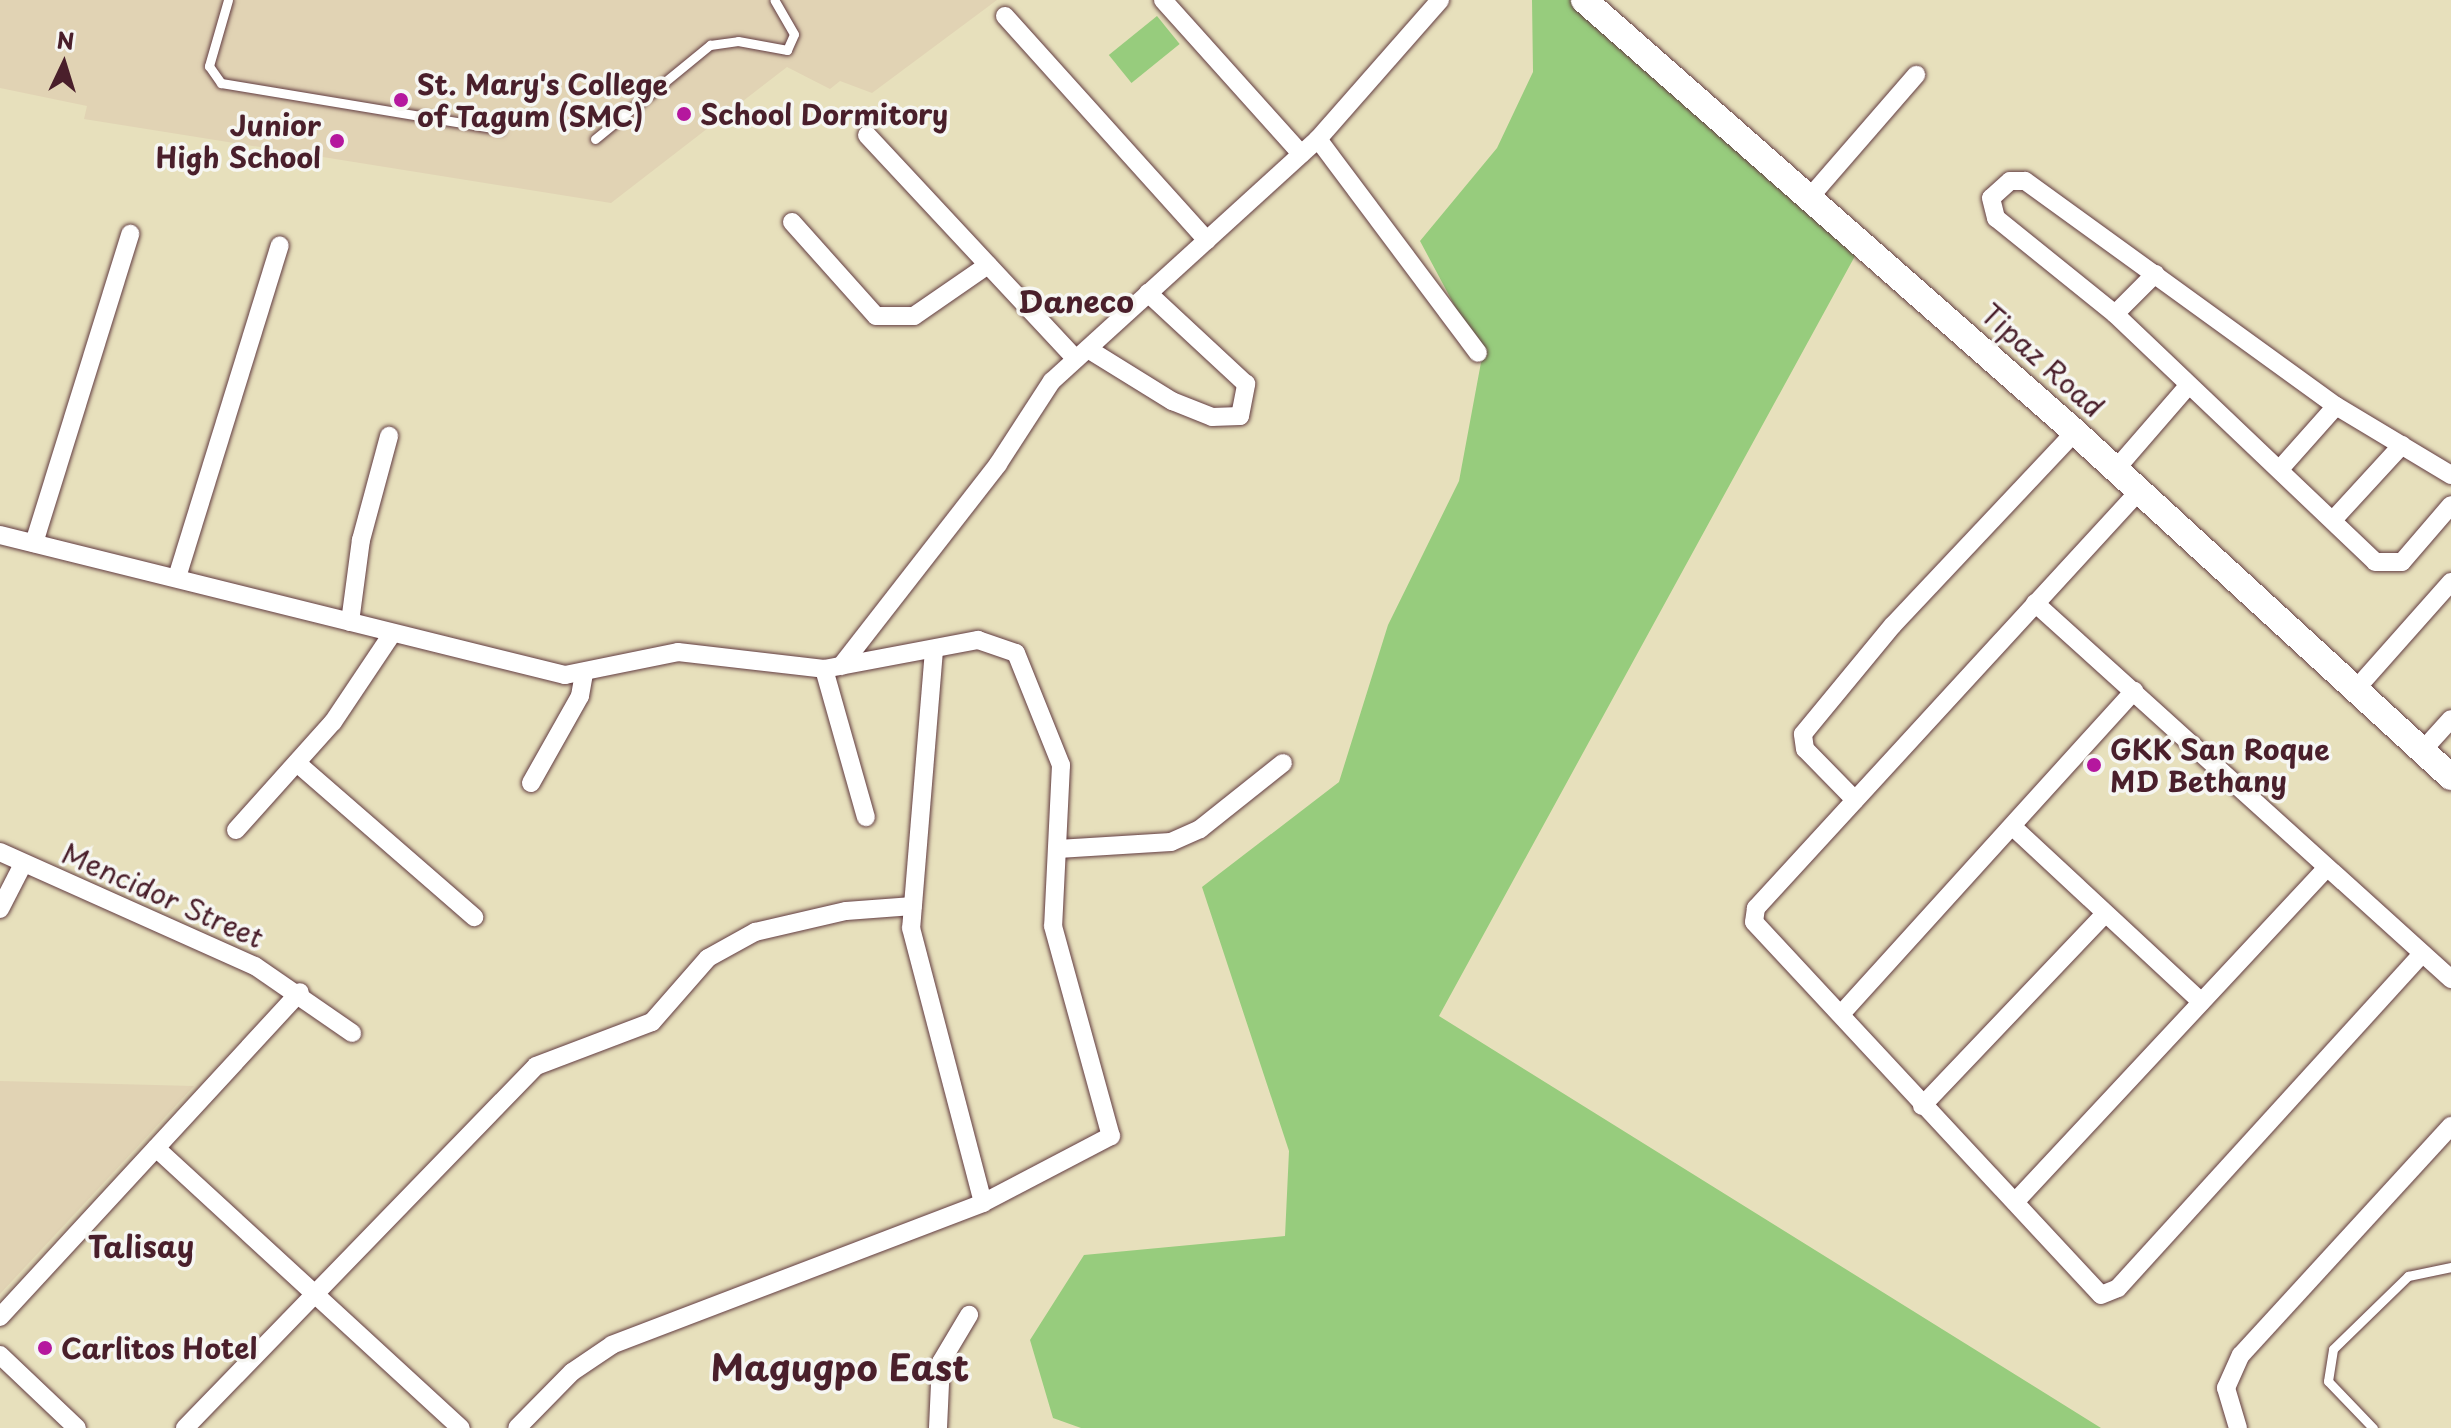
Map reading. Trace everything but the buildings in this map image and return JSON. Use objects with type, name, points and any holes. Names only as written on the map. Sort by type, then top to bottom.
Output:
[{"type":"street","points":[[1163,0],[1301,154]]},
{"type":"street","points":[[832,668],[998,464],[1034,403],[1082,354],[1318,139],[1440,0]]},
{"type":"street","name":"Tipaz Road","points":[[1584,0],[2140,490],[2451,777]]},
{"type":"street","points":[[1005,16],[1207,240]]},
{"type":"street","points":[[1810,197],[1916,75]]},
{"type":"street","points":[[867,135],[988,265],[1082,354],[1172,401],[1212,417],[1240,416],[1246,384],[1148,293]]},
{"type":"street","points":[[1318,139],[1478,353]]},
{"type":"street","points":[[2451,475],[2336,406],[2025,181],[2010,181],[1991,198],[1996,218],[2115,314],[2375,562],[2393,566],[2451,505]]},
{"type":"street","points":[[792,222],[876,316],[914,316],[988,265]]},
{"type":"street","points":[[34,543],[130,234]]},
{"type":"street","points":[[178,574],[280,245]]},
{"type":"street","points":[[2115,314],[2155,274]]},
{"type":"street","points":[[2116,469],[2188,386]]},
{"type":"street","points":[[2280,469],[2336,406]]},
{"type":"street","points":[[1855,800],[1805,749],[1803,734],[1893,625],[2075,432]]},
{"type":"street","points":[[350,622],[361,540],[389,436]]},
{"type":"street","points":[[2333,520],[2402,445]]},
{"type":"street","points":[[2140,490],[1753,914],[1759,930],[1842,1013],[1922,1106],[2015,1202],[2092,1290],[2110,1294],[2422,954]]},
{"type":"street","points":[[0,535],[178,574],[519,668],[584,674],[678,652],[832,668],[995,641],[1016,653],[1061,765],[1053,926],[1111,1136],[983,1203],[612,1345],[572,1372],[517,1428]]},
{"type":"street","points":[[2356,689],[2451,582]]},
{"type":"street","points":[[2035,603],[2451,979]]},
{"type":"street","points":[[236,830],[297,763],[392,634]]},
{"type":"street","points":[[934,650],[913,906],[914,953],[983,1203]]},
{"type":"street","points":[[832,668],[866,817]]},
{"type":"street","points":[[531,783],[580,696],[584,674]]},
{"type":"street","points":[[1842,1013],[2134,691]]},
{"type":"street","points":[[2422,751],[2451,719]]},
{"type":"street","points":[[297,763],[474,917]]},
{"type":"street","points":[[1058,849],[1171,842],[1200,829],[1283,763]]},
{"type":"street","points":[[2013,827],[2104,915],[2201,1002]]},
{"type":"street","name":"Mencidor Street","points":[[0,852],[300,992],[352,1033]]},
{"type":"street","points":[[0,909],[23,864]]},
{"type":"street","points":[[2015,1202],[2327,868]]},
{"type":"street","points":[[185,1428],[536,1066],[652,1022],[708,958],[755,932],[846,911],[913,906]]},
{"type":"street","points":[[1922,1106],[2104,915]]},
{"type":"street","points":[[0,1317],[300,992]]},
{"type":"street","points":[[2238,1428],[2226,1388],[2241,1355],[2451,1126]]},
{"type":"street","points":[[156,1148],[461,1428]]},
{"type":"street","points":[[938,1428],[941,1362],[969,1315]]},
{"type":"street","points":[[0,1355],[77,1428]]},
{"type":"lane","points":[[228,0],[209,66],[221,83],[500,129]]},
{"type":"lane","points":[[595,139],[710,45],[738,41],[787,50],[794,34],[774,0]]},
{"type":"lane","points":[[2373,1428],[2328,1381],[2333,1349],[2408,1276],[2451,1267]]},
{"type":"shaded area","name":"St. Mary's College of Tagum (SMC)","points":[[0,0],[997,0],[872,93],[840,81],[830,89],[787,67],[611,203],[84,119],[87,106],[0,88]]},
{"type":"shaded area","points":[[0,1081],[194,1086],[0,1294]]},
{"type":"green space","points":[[1532,0],[1572,0],[1855,256],[1439,1016],[2101,1428],[1081,1428],[1053,1418],[1030,1340],[1084,1255],[1285,1236],[1289,1151],[1202,887],[1339,782],[1388,625],[1459,481],[1482,357],[1420,241],[1497,148],[1533,72]]},
{"type":"green space","points":[[1157,16],[1180,44],[1131,83],[1109,55]]},
{"type":"place","name":"St. Mary's College of Tagum (SMC)","points":[[401,100]]},
{"type":"place","name":"School Dormitory","points":[[684,114]]},
{"type":"place","name":"Junior High School","points":[[337,141]]},
{"type":"place","name":"GKK San Roque MD Bethany","points":[[2094,765]]},
{"type":"place","name":"Carlitos Hotel","points":[[45,1348]]},
{"type":"district","name":"Daneco","points":[[1076,301]]},
{"type":"district","name":"Talisay","points":[[141,1246]]},
{"type":"district","name":"Magugpo East","points":[[840,1367]]}]
